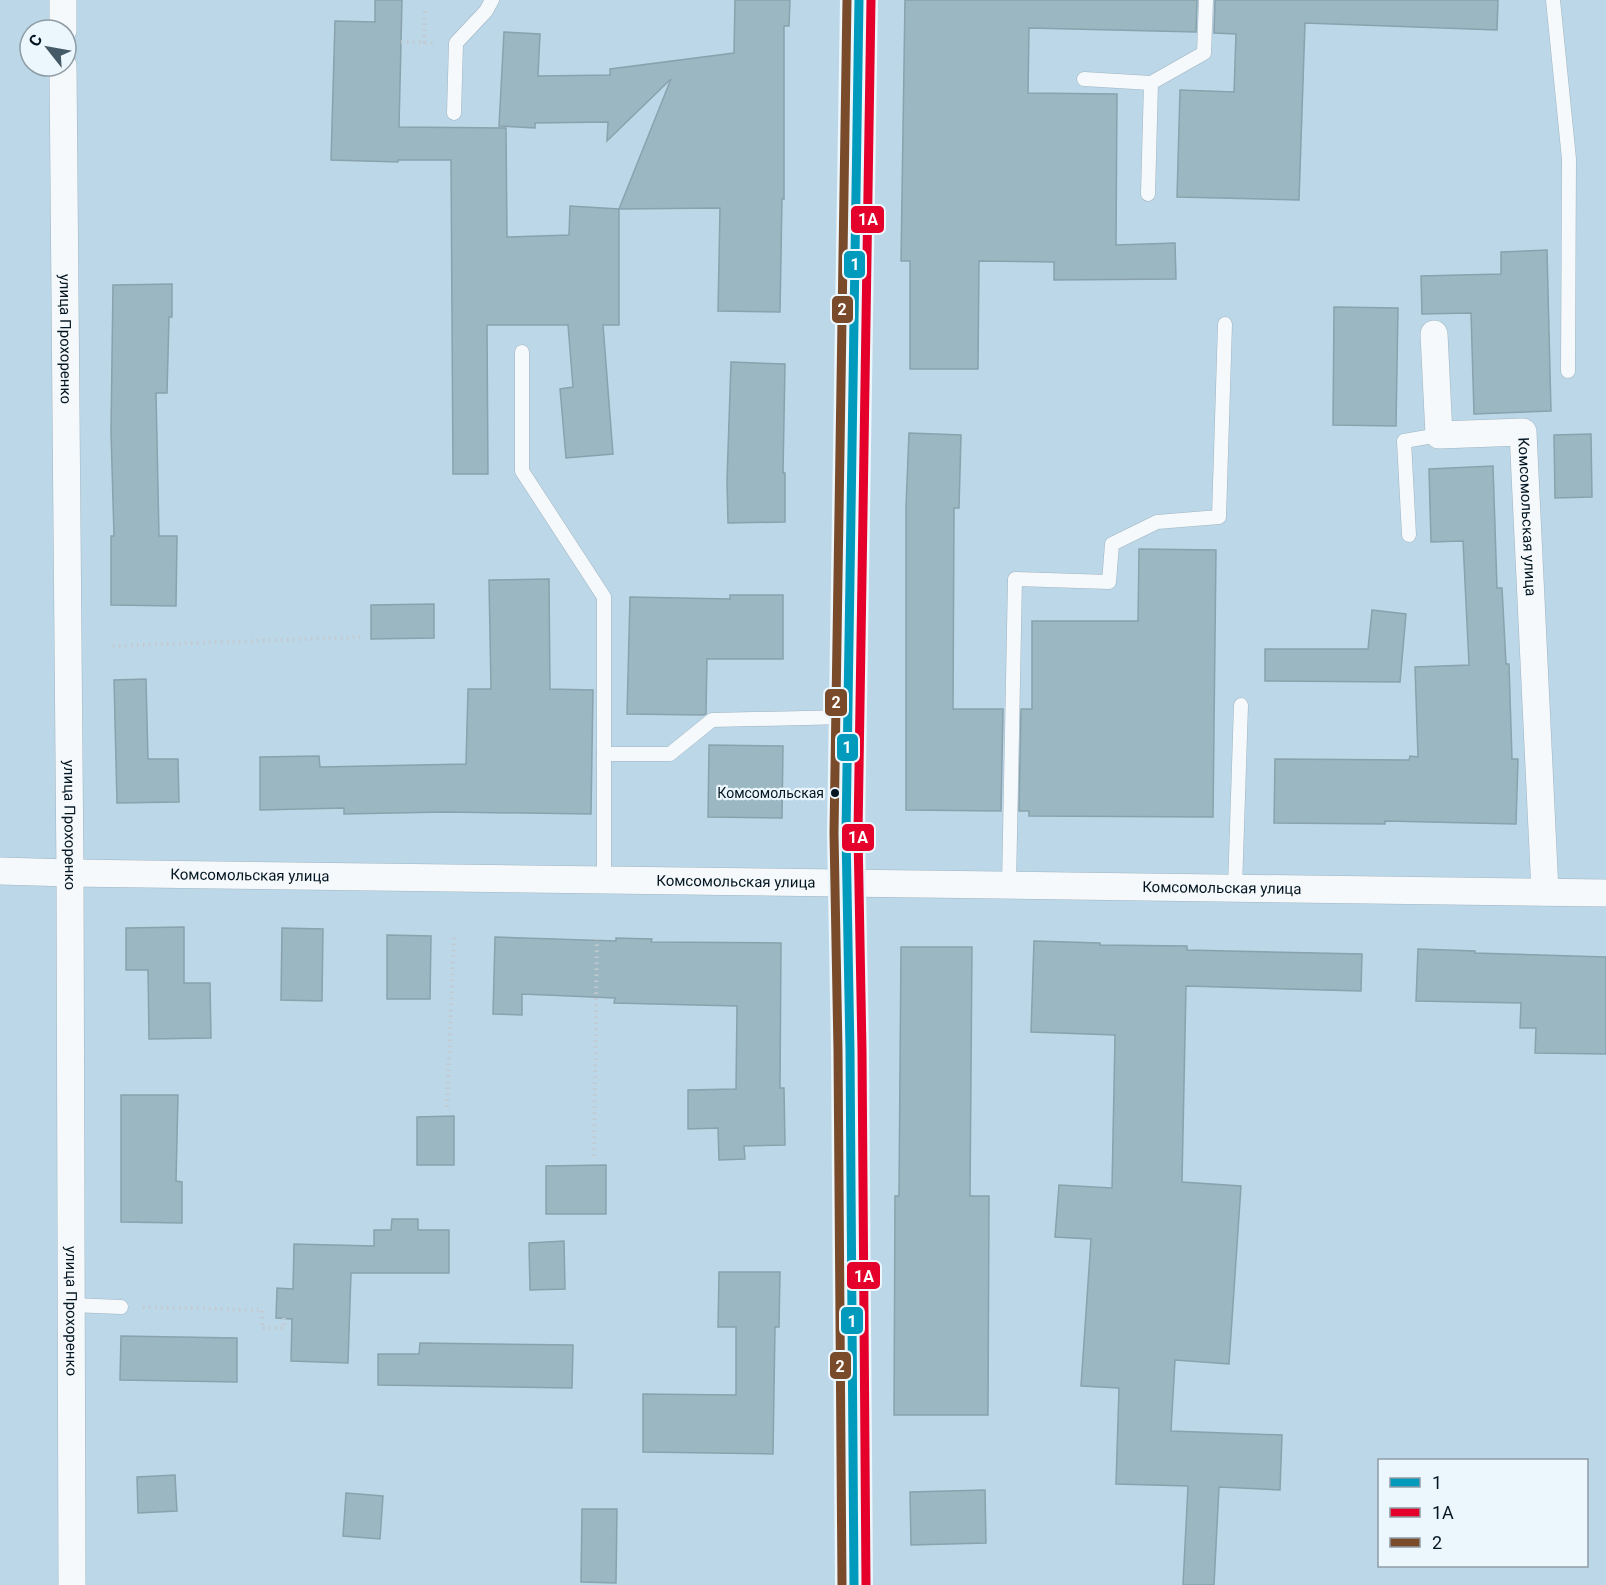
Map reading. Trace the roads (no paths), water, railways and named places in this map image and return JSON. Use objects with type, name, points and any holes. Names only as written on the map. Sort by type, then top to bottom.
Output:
[{"type":"main road","points":[[854,1585],[847,883],[860,0]]},
{"type":"street","points":[[63,0],[63,18]]},
{"type":"street","name":"улица Прохоренко","points":[[63,78],[70,873],[72,1585]]},
{"type":"street","points":[[1434,334],[1439,435]]},
{"type":"street","name":"Комсомольская улица","points":[[1439,435],[1522,432],[1545,892]]},
{"type":"street","name":"Комсомольская улица","points":[[0,871],[1606,893]]},
{"type":"lane","points":[[454,113],[456,44],[486,11],[492,0]]},
{"type":"lane","points":[[1084,79],[1150,83],[1204,53],[1206,0]]},
{"type":"lane","points":[[1553,0],[1569,159],[1569,371]]},
{"type":"lane","points":[[1148,194],[1150,83]]},
{"type":"lane","points":[[1009,885],[1015,579],[1109,582],[1112,544],[1157,522],[1218,517],[1225,324]]},
{"type":"lane","points":[[522,352],[522,471],[604,597],[604,880]]},
{"type":"lane","points":[[1409,535],[1404,441],[1439,435]]},
{"type":"lane","points":[[1235,888],[1241,705]]},
{"type":"lane","points":[[604,754],[670,754],[712,720],[848,717]]},
{"type":"lane","points":[[71,1305],[121,1307]]},
{"type":"place","name":"Комсомольская","points":[[835,793]]}]
